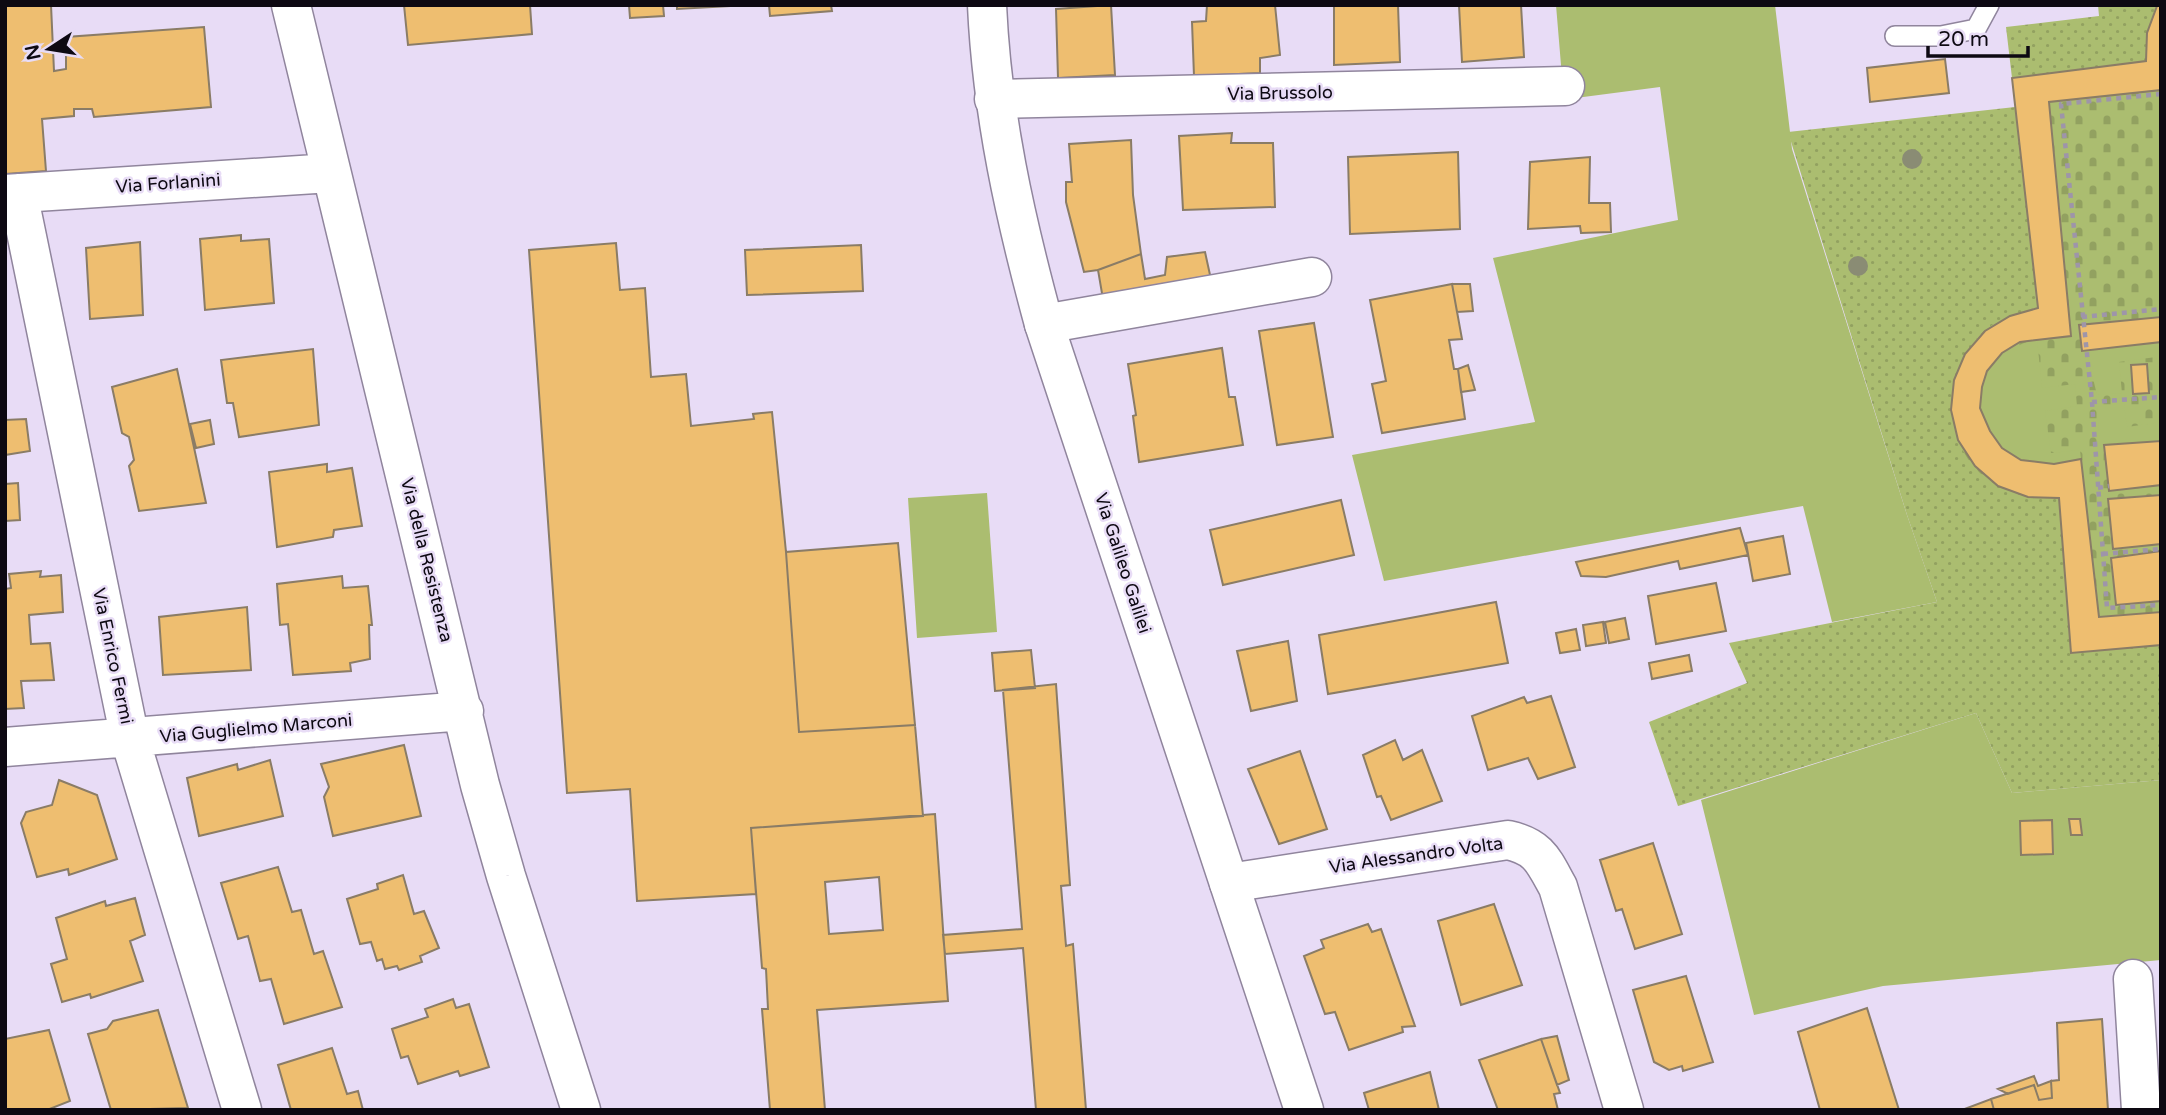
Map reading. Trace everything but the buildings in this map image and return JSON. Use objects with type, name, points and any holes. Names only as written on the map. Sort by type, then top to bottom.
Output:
[{"type":"street","name":"Via della Resistenza","points":[[291,5],[480,785],[506,876],[582,1110]]},
{"type":"street","name":"Via Galileo Galilei","points":[[988,5],[994,99],[1015,220],[1044,324],[1304,1110]]},
{"type":"street","name":"Via Brussolo","points":[[994,99],[1565,86]]},
{"type":"street","name":"Via Forlanini","points":[[11,193],[331,173]]},
{"type":"street","name":"Via Enrico Fermi","points":[[11,193],[130,738],[242,1110]]},
{"type":"street","points":[[1044,324],[1312,276]]},
{"type":"street","name":"Via Guglielmo Marconi","points":[[5,747],[464,711]]},
{"type":"street","name":"Via Alessandro Volta","points":[[1229,883],[1508,840],[1529,845],[1543,859],[1558,887],[1624,1110]]},
{"type":"street","points":[[2133,979],[2141,1110]]},
{"type":"lane","points":[[1895,36],[1941,36],[1976,29],[1989,5]]},
{"type":"path","points":[[2161,94],[2061,104],[2092,402],[2107,608],[2161,605]]},
{"type":"path","points":[[2082,317],[2161,309]]},
{"type":"path","points":[[2092,402],[2161,397]]},
{"type":"path","points":[[2098,488],[2109,486]]},
{"type":"path","points":[[2103,554],[2161,550]]},
{"type":"green space","points":[[1556,5],[1775,5],[1792,149],[1937,602],[1832,622],[1803,506],[1384,581],[1352,455],[1535,422],[1493,258],[1678,220],[1660,87],[1568,99],[1562,77]]},
{"type":"green space","points":[[2098,5],[2157,5],[2147,33],[2146,61],[2012,78],[2006,27],[2099,16]]},
{"type":"green space","points":[[2161,5],[2161,645],[2071,653],[2059,498],[2015,492],[2001,487],[1981,474],[1967,457],[1957,436],[1953,391],[1969,348],[1984,331],[2003,319],[2038,308],[2012,78],[2146,61],[2147,33],[2157,6]]},
{"type":"green space","points":[[2015,107],[2038,308],[2008,318],[1986,332],[1969,352],[1954,380],[2028,497],[2059,498],[2071,653],[2161,645],[2161,780],[2012,793],[1976,713],[1678,806],[1649,722],[1747,683],[1729,643],[1937,602],[1907,515],[1788,132]]},
{"type":"green space","points":[[2037,339],[2042,388],[2075,384],[2077,406],[2045,411],[2051,453],[2080,450],[2081,459],[2044,463],[2022,460],[2003,447],[1984,420],[1980,405],[1986,376],[2006,353]]},
{"type":"green space","points":[[2161,342],[2161,379],[2156,357],[2119,362],[2122,393],[2097,395],[2086,350]]},
{"type":"green space","points":[[2124,403],[2127,427],[2161,422],[2161,441],[2100,446],[2097,407]]},
{"type":"green space","points":[[987,493],[997,632],[917,638],[908,498]]},
{"type":"green space","points":[[1976,713],[2012,793],[2161,780],[2161,960],[1883,986],[1754,1015],[1701,800]]}]
